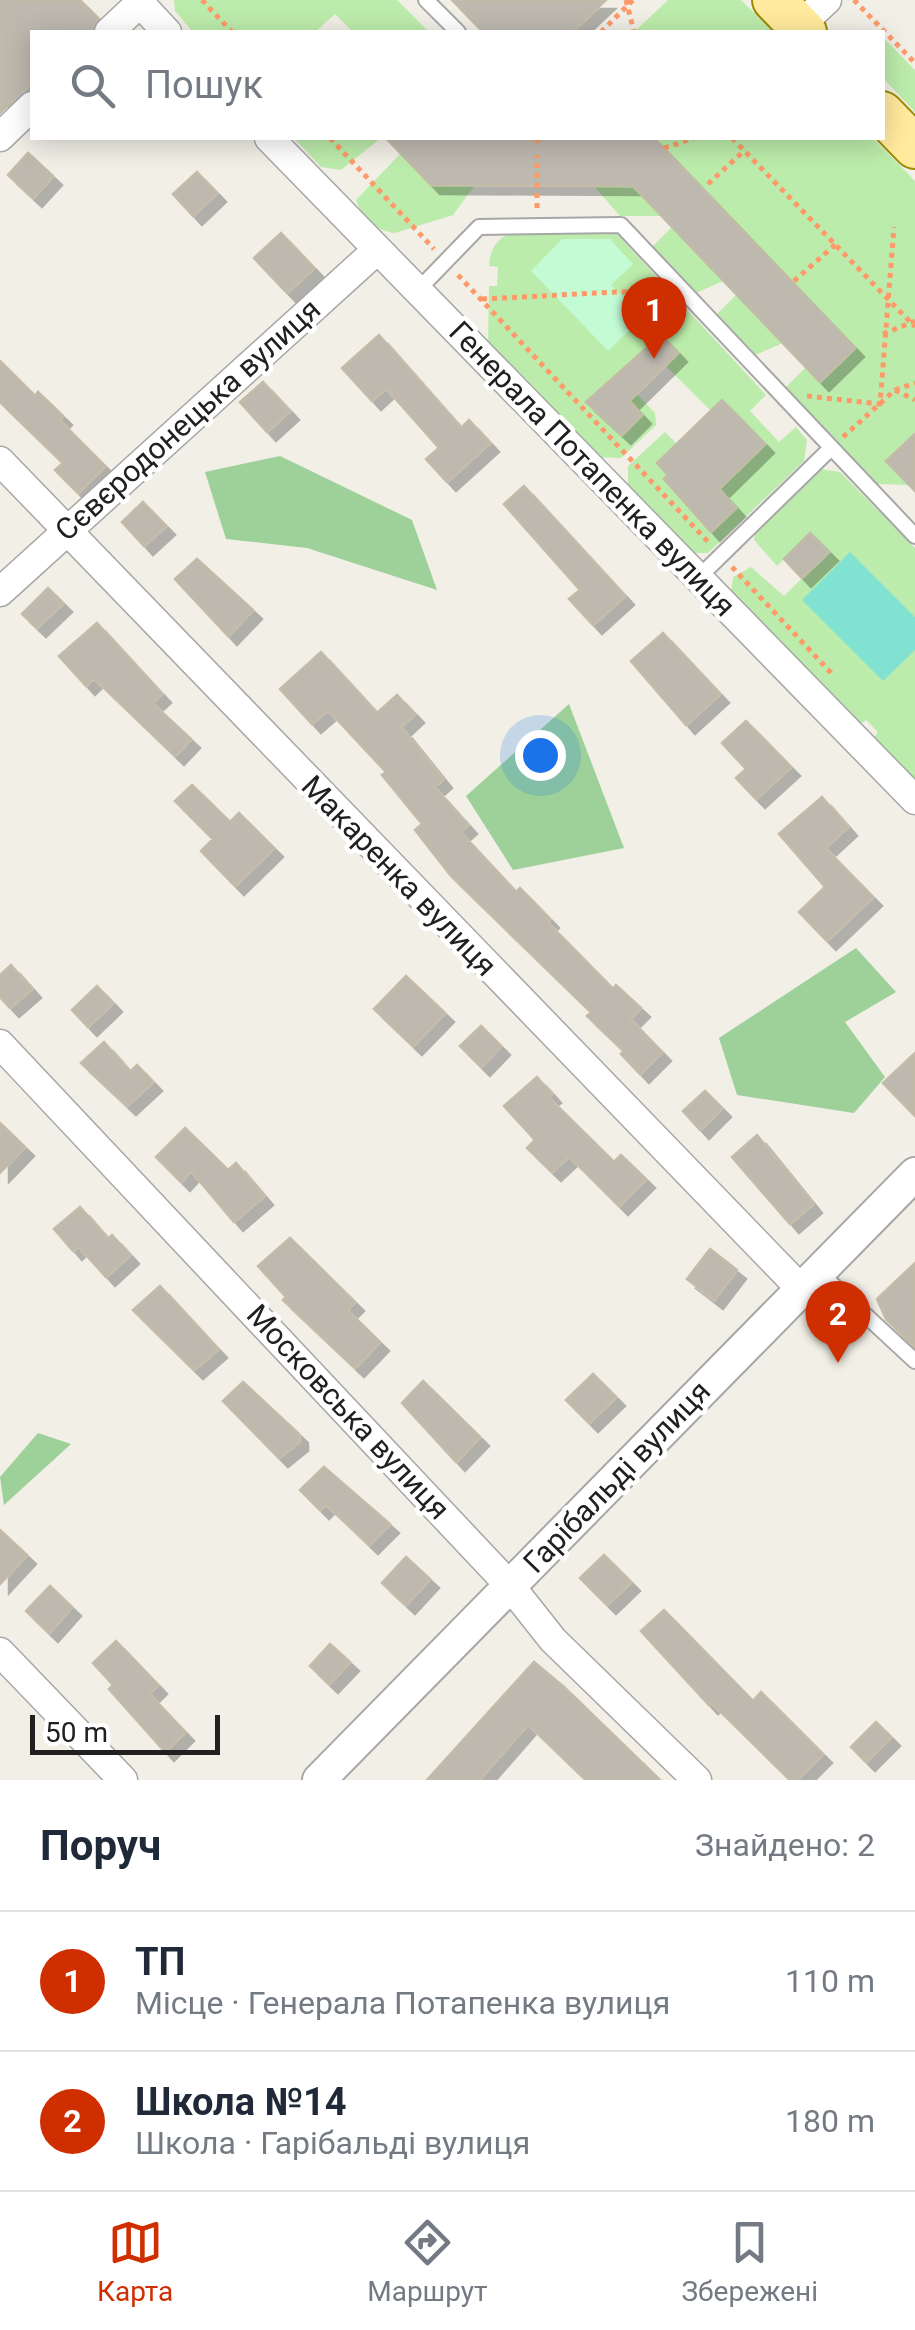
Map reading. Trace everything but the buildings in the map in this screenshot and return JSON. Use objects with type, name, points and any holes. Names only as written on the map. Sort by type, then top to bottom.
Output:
[{"type":"main road","points":[[885,116],[915,147]]},
{"type":"street","points":[[111,30],[140,1],[165,30]]},
{"type":"street","points":[[0,137],[30,108]]},
{"type":"street","name":"Генерала Потапенка вулиця","points":[[270,140],[915,800]]},
{"type":"street","name":"Сєвєродонецька вулиця","points":[[0,592],[377,250]]},
{"type":"street","name":"Макаренка вулиця","points":[[0,461],[810,1281]]},
{"type":"street","name":"Московська вулиця","points":[[0,1044],[511,1587],[553,1640],[696,1780]]},
{"type":"street","name":"Гарібальді вулиця","points":[[319,1780],[915,1174]]},
{"type":"street","points":[[0,1652],[123,1780]]},
{"type":"lane","points":[[426,0],[456,30]]},
{"type":"lane","points":[[417,291],[479,227],[620,226],[774,393],[915,536]]},
{"type":"lane","points":[[699,577],[829,450]]},
{"type":"lane","points":[[810,1281],[915,1361]]},
{"type":"path","points":[[202,0],[230,30]]},
{"type":"path","points":[[854,0],[883,30]]},
{"type":"path","points":[[603,30],[629,2]]},
{"type":"path","points":[[629,2],[634,30]]},
{"type":"path","points":[[885,32],[915,63]]},
{"type":"path","points":[[332,140],[847,690]]},
{"type":"path","points":[[664,148],[670,140]]},
{"type":"path","points":[[734,140],[914,323],[883,334]]},
{"type":"path","points":[[708,184],[745,150]]},
{"type":"path","points":[[537,155],[537,226]]},
{"type":"path","points":[[880,404],[894,227]]},
{"type":"path","points":[[794,280],[836,244]]},
{"type":"path","points":[[481,300],[679,289]]},
{"type":"path","points":[[829,450],[895,390],[915,383]]},
{"type":"path","points":[[895,390],[915,400]]},
{"type":"path","points":[[774,393],[880,404]]},
{"type":"green space","points":[[174,0],[397,0],[427,30],[351,30],[335,14],[317,30],[191,30],[175,11]]},
{"type":"green space","points":[[668,0],[741,0],[771,30],[636,30]]},
{"type":"green space","points":[[885,39],[915,70],[915,112],[885,80]]},
{"type":"green space","points":[[296,140],[378,140],[341,170],[321,167]]},
{"type":"green space","points":[[654,140],[875,140],[915,181],[915,434],[887,461],[910,485],[877,484],[786,387],[806,367],[820,381],[855,348]]},
{"type":"green space","points":[[401,153],[475,185],[453,215],[395,233],[382,230],[366,218],[356,200]]},
{"type":"green space","points":[[594,186],[633,186],[661,216],[620,216]]},
{"type":"green space","points":[[672,227],[723,281],[694,294],[650,249]]},
{"type":"green space","points":[[511,233],[616,233],[766,395],[750,411],[779,442],[796,427],[807,440],[804,461],[708,553],[692,553],[628,489],[628,466],[665,432],[720,488],[765,444],[723,400],[711,411],[666,366],[678,353],[662,336],[620,376],[655,413],[656,425],[621,458],[597,457],[488,346],[489,286],[497,286],[498,267],[489,266],[491,255],[497,242]]},
{"type":"green space","points":[[562,239],[610,239],[633,264],[611,285],[643,317],[608,351],[531,271]]},
{"type":"green space","points":[[736,295],[783,343],[755,355],[716,315]]},
{"type":"green space","points":[[280,456],[412,520],[437,590],[307,548],[226,539],[205,472]]},
{"type":"green space","points":[[820,469],[840,472],[915,548],[915,785],[872,740],[878,732],[866,720],[858,726],[731,592],[733,577],[751,567],[784,596],[829,552],[810,533],[777,566],[754,540],[755,532]]},
{"type":"green space","points":[[569,704],[624,848],[513,870],[466,796]]},
{"type":"green space","points":[[856,948],[896,992],[845,1022],[885,1077],[854,1113],[737,1095],[719,1038]]},
{"type":"green space","points":[[38,1433],[71,1444],[4,1505],[0,1477]]},
{"type":"shaded area","points":[[850,552],[915,617],[915,650],[883,681],[802,600]]},
{"type":"place","name":"ТП","points":[[654,359]]},
{"type":"place","name":"Школа №14","points":[[838,1363]]}]
